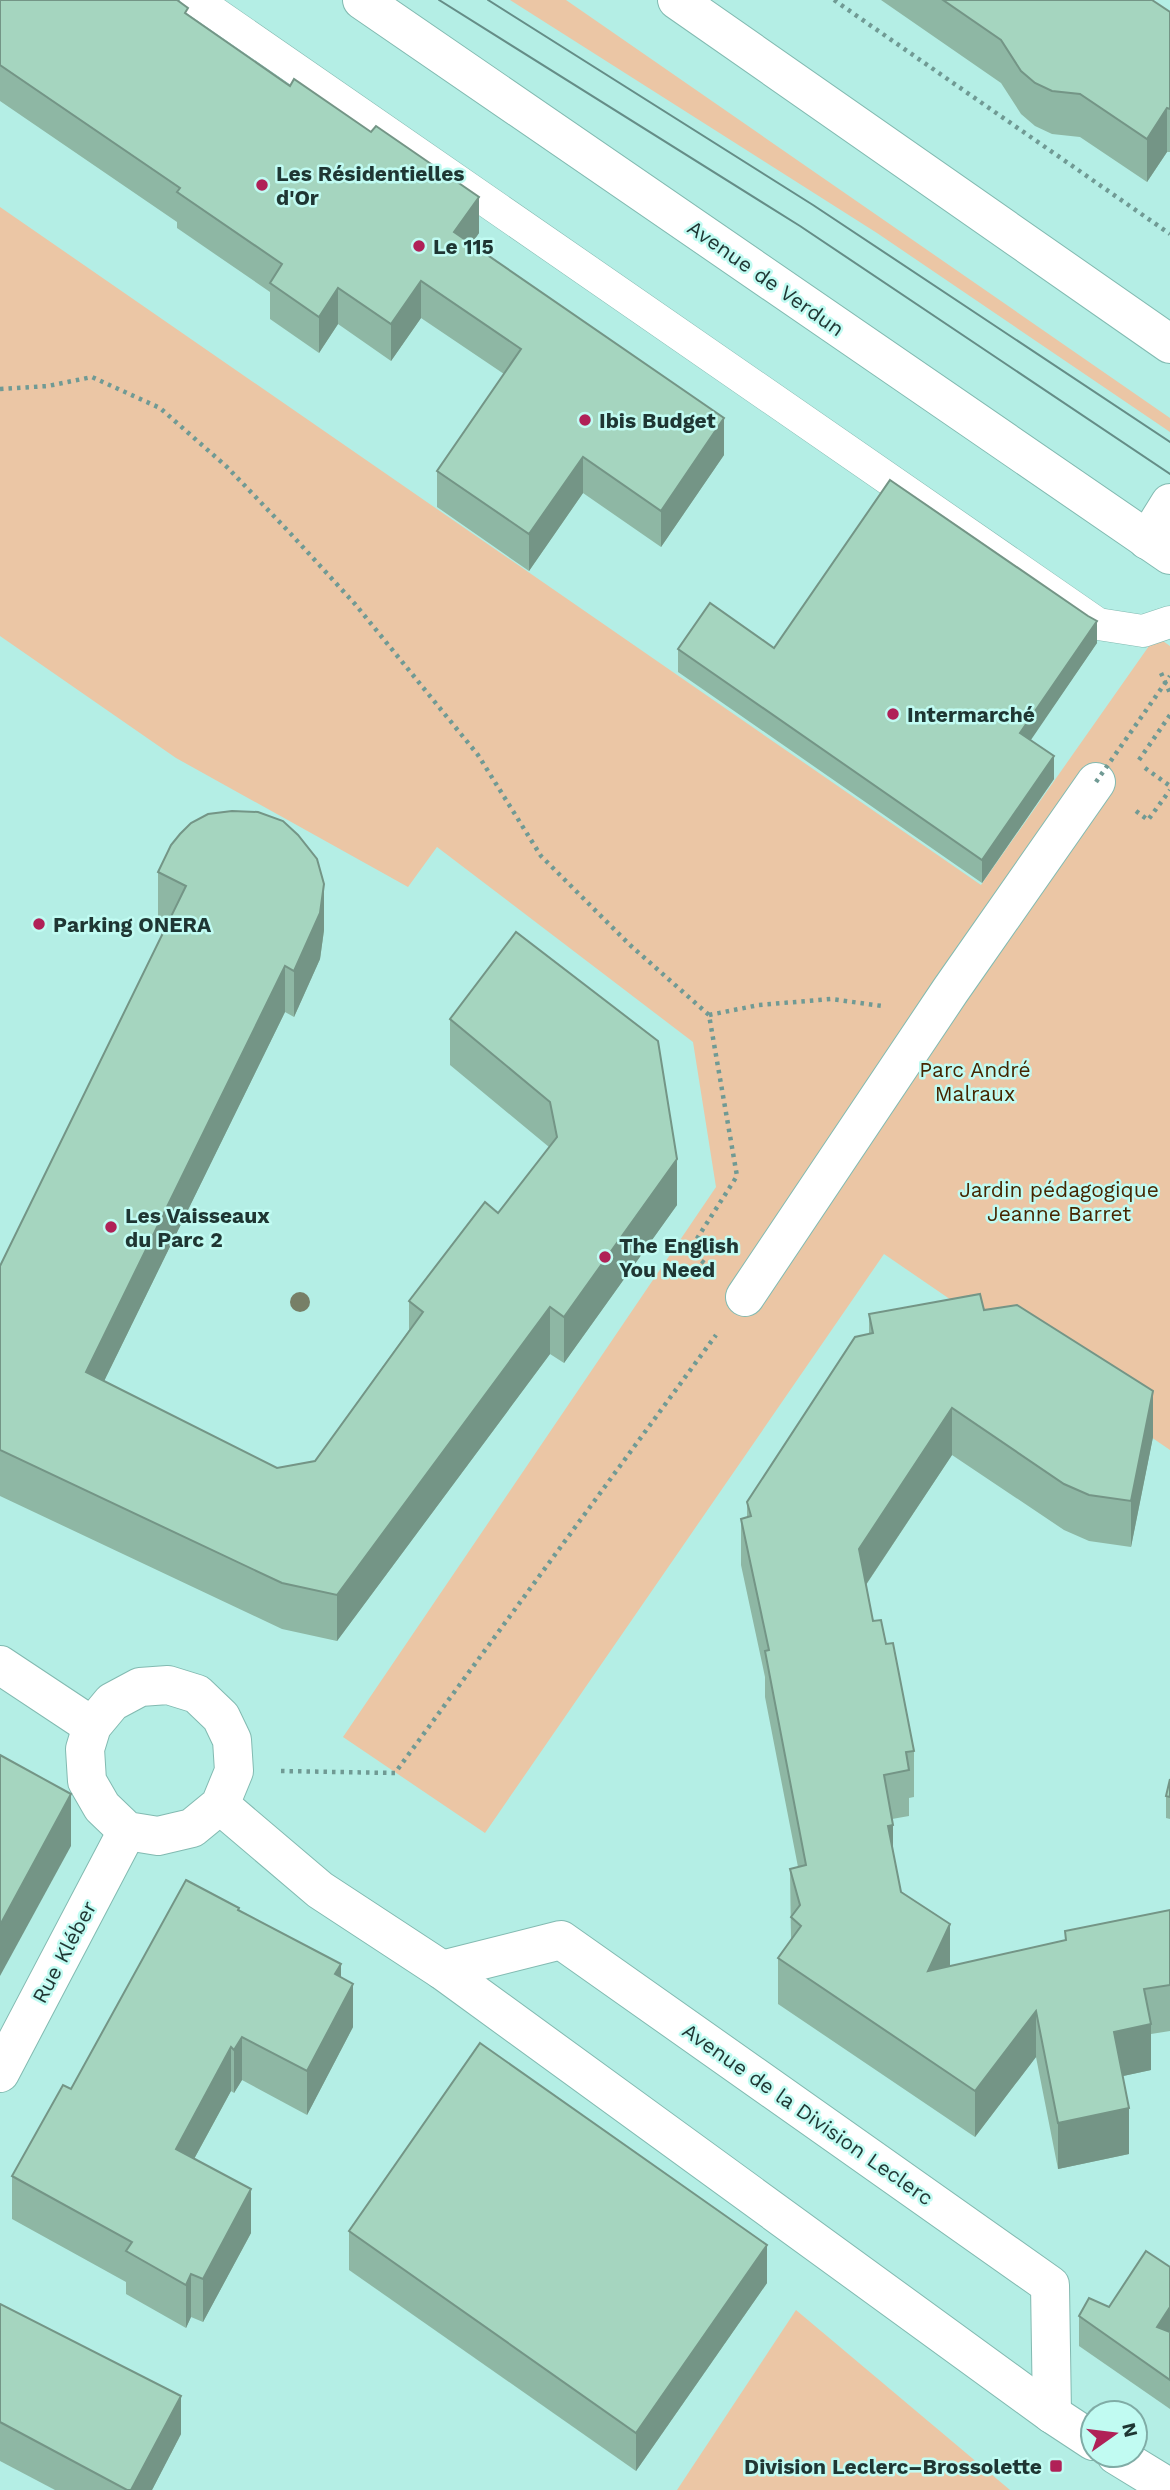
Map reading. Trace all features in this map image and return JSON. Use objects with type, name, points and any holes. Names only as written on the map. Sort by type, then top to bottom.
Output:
[{"type":"street","name":"Avenue de Verdun","points":[[362,0],[1158,547]]},
{"type":"street","points":[[677,0],[1170,344]]},
{"type":"street","points":[[1158,547],[1170,503]]},
{"type":"street","points":[[745,1297],[927,1024],[1096,782]]},
{"type":"street","points":[[0,1665],[92,1726]]},
{"type":"street","points":[[168,1685],[197,1695],[221,1717],[232,1740],[227,1788],[192,1828],[158,1836],[127,1831],[102,1807],[87,1781],[85,1749],[92,1726],[112,1702],[140,1687],[168,1685]]},
{"type":"street","points":[[227,1788],[320,1890],[442,1970],[1079,2432]]},
{"type":"street","name":"Rue Kléber","points":[[0,2073],[127,1831]]},
{"type":"street","name":"Avenue de la Division Leclerc","points":[[442,1970],[561,1940],[1050,2285],[1052,2414]]},
{"type":"street","points":[[1139,2469],[1170,2488]]},
{"type":"lane","points":[[196,0],[1098,624],[1143,631],[1170,621]]},
{"type":"path","points":[[834,0],[1170,234]]},
{"type":"path","points":[[0,389],[48,386],[92,377],[160,408],[227,467],[355,604],[478,755],[541,856],[630,945],[709,1015],[737,1176],[689,1251],[745,1297],[395,1773],[227,1788]]},
{"type":"path","points":[[1096,782],[1170,676]]},
{"type":"path","points":[[1170,715],[1137,763],[1170,786]]},
{"type":"path","points":[[709,1015],[760,1005],[831,999],[884,1006],[927,1024]]},
{"type":"green space","points":[[510,0],[566,0],[1170,418],[1170,432],[877,233]]},
{"type":"green space","name":"Parc André Malraux","points":[[0,207],[981,885],[1156,636],[1170,646],[1170,1450],[884,1254],[485,1833],[343,1737],[716,1187],[693,1042],[437,847],[408,887],[176,758],[0,636]]},
{"type":"green space","points":[[796,2310],[1010,2490],[677,2490]]},
{"type":"building","points":[[0,0],[177,0],[188,8],[185,13],[290,86],[294,79],[371,132],[376,126],[479,197],[454,232],[724,418],[661,511],[583,457],[529,534],[437,471],[521,349],[421,281],[391,324],[338,288],[319,317],[270,283],[282,264],[177,192],[180,188],[0,65]]},
{"type":"building","points":[[943,0],[1152,0],[1170,12],[1170,109],[1167,108],[1147,139],[1080,94],[1052,91],[1035,83],[1021,71],[1001,40]]},
{"type":"building","name":"Intermarché","points":[[890,480],[1097,621],[1020,733],[1054,756],[982,860],[678,649],[710,603],[774,648]]},
{"type":"building","name":"Les Vaisseaux du Parc 2","points":[[258,812],[283,821],[298,835],[317,859],[324,884],[320,913],[294,971],[285,966],[86,1372],[277,1468],[315,1461],[423,1312],[409,1301],[485,1202],[498,1213],[557,1137],[550,1102],[450,1019],[516,932],[658,1041],[677,1159],[564,1317],[550,1307],[337,1595],[282,1583],[0,1450],[0,1266],[186,886],[158,872],[171,845],[191,823],[208,814]]},
{"type":"building","points":[[980,1294],[984,1310],[1017,1305],[1153,1391],[1131,1501],[1089,1495],[1064,1484],[952,1408],[859,1549],[873,1621],[881,1620],[886,1644],[893,1643],[914,1751],[906,1752],[909,1770],[884,1775],[893,1825],[888,1826],[901,1892],[950,1924],[928,1971],[1066,1940],[1065,1931],[1170,1910],[1170,1985],[1144,1989],[1151,2024],[1114,2032],[1129,2108],[1058,2123],[1036,2011],[975,2091],[778,1958],[801,1926],[791,1917],[800,1905],[790,1869],[806,1865],[765,1651],[769,1650],[741,1519],[751,1516],[747,1502],[855,1337],[873,1333],[869,1314]]},
{"type":"building","points":[[0,1755],[71,1794],[0,1925]]},
{"type":"building","points":[[1170,1779],[1170,1797],[1166,1796]]},
{"type":"building","points":[[186,1880],[341,1964],[335,1974],[353,1984],[307,2071],[242,2037],[234,2050],[231,2047],[176,2149],[251,2189],[203,2279],[191,2274],[186,2285],[126,2251],[132,2242],[12,2176],[63,2085],[71,2089]]},
{"type":"building","points":[[480,2043],[767,2245],[636,2433],[349,2231]]},
{"type":"building","points":[[1146,2251],[1170,2267],[1170,2307],[1157,2327],[1170,2332],[1170,2380],[1079,2316],[1089,2298],[1109,2307]]},
{"type":"building","points":[[0,2304],[181,2396],[131,2490],[0,2422]]},
{"type":"tram line","points":[[439,0],[800,226],[1170,474]]},
{"type":"tram line","points":[[488,0],[813,205],[1170,442]]},
{"type":"place","name":"Les Résidentielles d'Or","points":[[262,185]]},
{"type":"place","name":"Le 115","points":[[419,246]]},
{"type":"place","name":"Ibis Budget","points":[[585,420]]},
{"type":"place","name":"Intermarché","points":[[893,714]]},
{"type":"place","name":"Parking ONERA","points":[[39,924]]},
{"type":"place","name":"Les Vaisseaux du Parc 2","points":[[111,1227]]},
{"type":"place","name":"The English You Need","points":[[605,1257]]},
{"type":"place","name":"Division Leclerc–Brossolette","points":[[1056,2466]]},
{"type":"park label","name":"Jardin pédagogique Jeanne Barret","points":[[1059,1201]]}]
